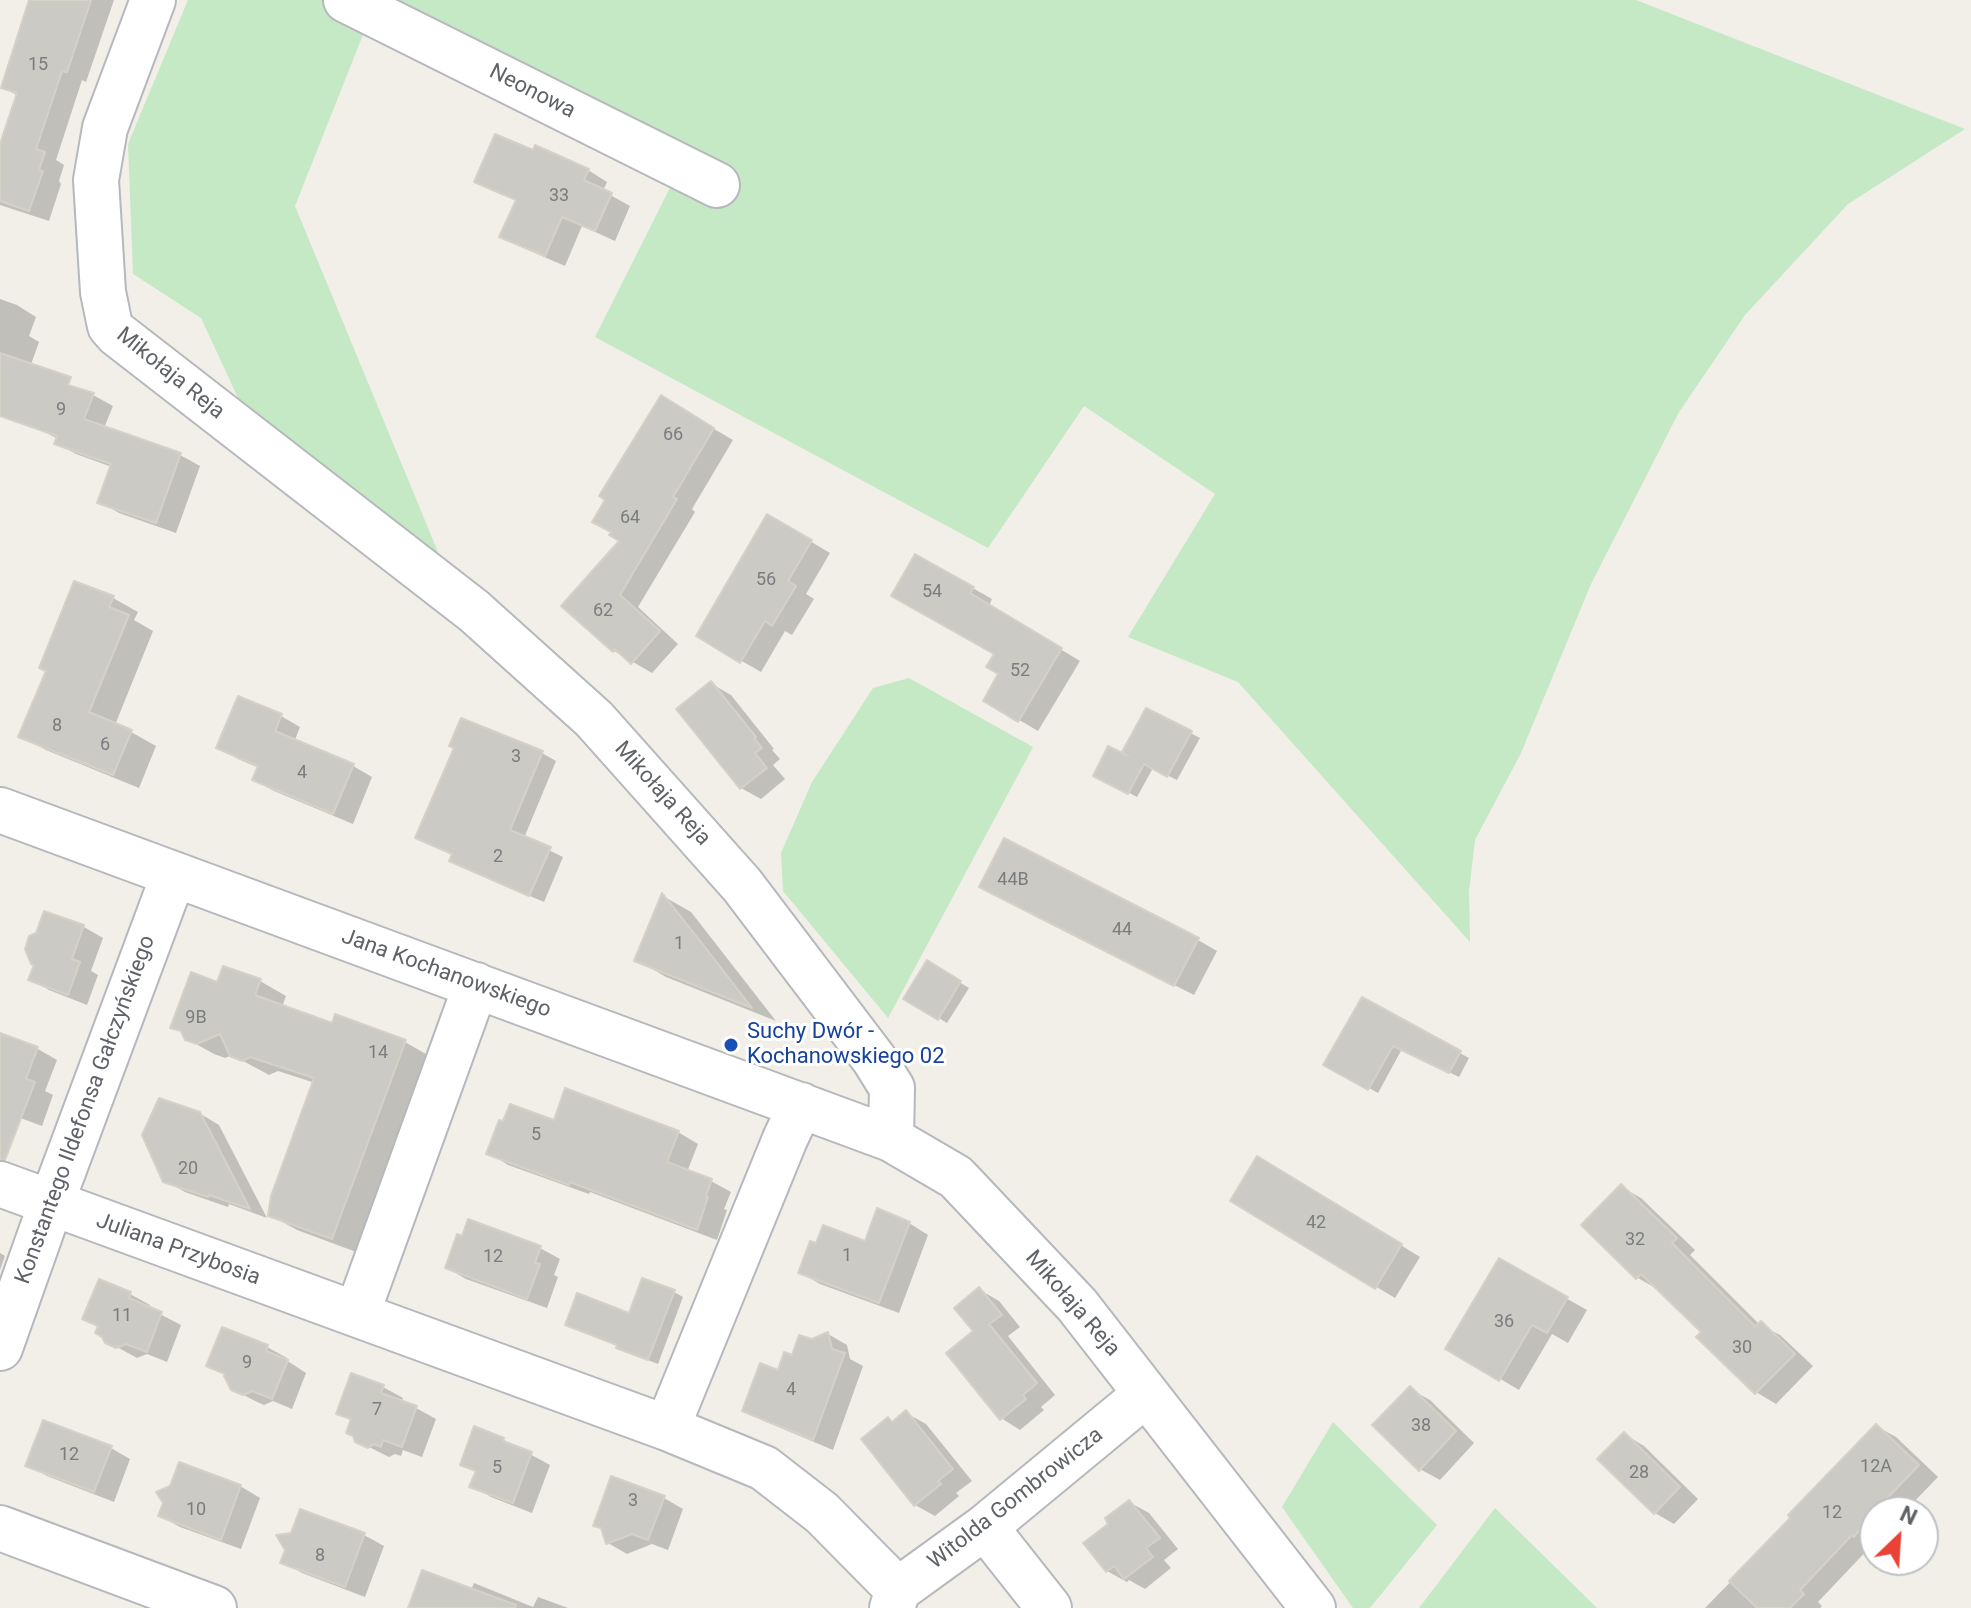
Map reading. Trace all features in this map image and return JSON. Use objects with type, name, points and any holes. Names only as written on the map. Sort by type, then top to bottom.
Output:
[{"type":"street","name":"Mikołaja Reja","points":[[153,0],[105,128],[96,180],[103,292],[110,326],[474,611],[594,719],[726,865],[874,1059],[892,1088],[891,1139],[956,1177],[1077,1305],[1313,1608]]},
{"type":"street","name":"Neonowa","points":[[346,0],[717,185]]},
{"type":"street","name":"Jana Kochanowskiego","points":[[0,810],[891,1139]]},
{"type":"street","name":"Konstantego Ildefonsa Gałczyńskiego","points":[[0,1348],[174,874]]},
{"type":"street","points":[[357,1314],[476,985]]},
{"type":"street","points":[[667,1428],[801,1105]]},
{"type":"street","name":"Juliana Przybosia","points":[[0,1184],[667,1428],[764,1468],[822,1513],[895,1599]]},
{"type":"street","name":"Witolda Gombrowicza","points":[[895,1599],[1146,1394]]},
{"type":"street","points":[[985,1527],[1049,1608]]},
{"type":"street","points":[[0,1528],[214,1608]]},
{"type":"green space","points":[[188,0],[1636,0],[1965,129],[1848,204],[1745,315],[1679,412],[1591,584],[1521,753],[1475,840],[1469,891],[1470,942],[1238,682],[1128,637],[1215,494],[1084,406],[988,548],[595,337],[688,152],[372,12],[295,206],[445,569],[245,413],[201,318],[133,274],[128,144]]},
{"type":"green space","points":[[909,678],[1033,747],[888,1018],[783,891],[781,853],[812,782],[873,688]]},
{"type":"green space","points":[[1333,1422],[1437,1525],[1370,1608],[1353,1608],[1282,1507]]},
{"type":"green space","points":[[1495,1508],[1597,1608],[1419,1608]]},
{"type":"building","points":[[29,0],[91,0],[67,72],[62,71],[36,149],[45,152],[39,170],[43,171],[29,211],[0,201],[0,144],[17,93],[1,88]]},
{"type":"building","points":[[495,134],[533,150],[535,145],[589,169],[584,180],[612,193],[595,231],[562,217],[545,256],[499,237],[516,200],[474,182]]},
{"type":"building","points":[[0,353],[71,377],[68,385],[94,393],[84,419],[181,453],[156,523],[97,503],[111,464],[54,444],[57,436],[0,416]]},
{"type":"building","points":[[661,395],[714,428],[673,497],[677,499],[620,595],[660,631],[631,664],[561,606],[619,541],[609,535],[611,532],[592,522],[605,500],[599,496]]},
{"type":"building","points":[[767,514],[812,540],[788,581],[796,586],[772,626],[765,621],[740,663],[696,636]]},
{"type":"building","points":[[915,554],[974,587],[970,593],[1062,648],[1018,722],[983,701],[998,674],[986,667],[994,654],[891,596]]},
{"type":"building","points":[[74,581],[114,596],[109,607],[129,615],[89,712],[132,730],[113,775],[18,737],[46,671],[39,668]]},
{"type":"building","points":[[711,681],[762,748],[755,753],[767,768],[740,789],[676,709]]},
{"type":"building","points":[[238,696],[282,714],[275,731],[354,764],[333,814],[252,780],[258,766],[216,748]]},
{"type":"building","points":[[1146,708],[1192,731],[1167,777],[1144,764],[1128,794],[1093,776],[1108,746],[1128,756],[1122,752]]},
{"type":"building","points":[[461,718],[543,751],[510,830],[551,847],[529,896],[449,861],[452,854],[415,838],[454,748],[449,746]]},
{"type":"building","points":[[1004,838],[1199,938],[1174,986],[979,887]]},
{"type":"building","points":[[662,893],[701,942],[752,1008],[634,961]]},
{"type":"building","points":[[44,911],[84,925],[72,959],[80,962],[68,995],[28,980],[34,965],[25,949],[29,936],[36,933]]},
{"type":"building","points":[[927,960],[961,981],[938,1020],[903,999]]},
{"type":"building","points":[[223,966],[261,979],[255,995],[332,1023],[335,1014],[406,1040],[332,1239],[268,1216],[271,1196],[314,1078],[250,1057],[242,1061],[230,1056],[220,1034],[197,1044],[185,1040],[181,1031],[170,1028],[191,972],[217,982]]},
{"type":"building","points":[[1362,997],[1461,1051],[1449,1073],[1393,1046],[1368,1090],[1323,1065]]},
{"type":"building","points":[[0,1033],[38,1047],[26,1079],[35,1082],[5,1160],[0,1160]]},
{"type":"building","points":[[565,1088],[679,1131],[667,1162],[712,1179],[697,1230],[486,1154],[499,1120],[503,1121],[510,1104],[554,1120]]},
{"type":"building","points":[[159,1098],[200,1112],[250,1209],[163,1182],[142,1135]]},
{"type":"building","points":[[1257,1156],[1402,1244],[1375,1289],[1230,1201]]},
{"type":"building","points":[[1621,1184],[1677,1238],[1672,1243],[1755,1326],[1761,1321],[1795,1354],[1755,1394],[1696,1337],[1701,1332],[1641,1274],[1636,1279],[1581,1225]]},
{"type":"building","points":[[877,1208],[910,1222],[879,1303],[798,1273],[810,1241],[816,1243],[823,1225],[865,1241]]},
{"type":"building","points":[[468,1219],[541,1246],[535,1263],[540,1264],[527,1299],[445,1268],[457,1234],[462,1236]]},
{"type":"building","points":[[1499,1258],[1568,1297],[1547,1333],[1532,1325],[1499,1381],[1445,1349]]},
{"type":"building","points":[[642,1278],[675,1290],[648,1360],[565,1325],[577,1293],[629,1313]]},
{"type":"building","points":[[99,1279],[131,1292],[129,1298],[162,1312],[147,1352],[126,1344],[116,1348],[105,1343],[95,1333],[98,1326],[82,1319]]},
{"type":"building","points":[[979,1287],[1002,1315],[989,1324],[1037,1383],[1023,1395],[1026,1399],[1000,1420],[946,1353],[973,1331],[954,1308]]},
{"type":"building","points":[[222,1327],[268,1345],[266,1351],[288,1360],[272,1399],[252,1391],[243,1395],[231,1390],[225,1374],[206,1366]]},
{"type":"building","points":[[828,1332],[832,1349],[845,1353],[813,1440],[742,1411],[760,1363],[778,1370],[784,1352],[792,1355],[799,1335],[812,1339]]},
{"type":"building","points":[[351,1373],[384,1385],[381,1393],[417,1406],[402,1447],[383,1440],[381,1447],[374,1444],[368,1448],[346,1433],[351,1419],[336,1414]]},
{"type":"building","points":[[1410,1386],[1456,1431],[1419,1471],[1372,1425]]},
{"type":"building","points":[[906,1410],[953,1469],[938,1481],[941,1484],[914,1506],[861,1439],[888,1417],[892,1422]]},
{"type":"building","points":[[43,1420],[112,1446],[94,1492],[25,1466]]},
{"type":"building","points":[[1876,1424],[1919,1465],[1889,1496],[1859,1496],[1859,1531],[1800,1590],[1804,1594],[1790,1608],[1757,1608],[1729,1581],[1790,1518],[1788,1515]]},
{"type":"building","points":[[474,1426],[532,1452],[513,1503],[469,1487],[476,1471],[460,1465]]},
{"type":"building","points":[[1624,1432],[1680,1487],[1654,1514],[1597,1459]]},
{"type":"building","points":[[179,1462],[241,1485],[221,1540],[158,1516],[163,1503],[156,1492],[170,1486]]},
{"type":"building","points":[[611,1476],[665,1496],[648,1540],[632,1534],[606,1544],[601,1528],[593,1526]]},
{"type":"building","points":[[1129,1500],[1160,1538],[1146,1548],[1153,1557],[1124,1579],[1114,1566],[1106,1572],[1083,1543],[1108,1524],[1105,1518]]},
{"type":"building","points":[[300,1509],[365,1533],[345,1587],[280,1563],[285,1550],[276,1535],[291,1533]]},
{"type":"building","points":[[422,1570],[516,1605],[515,1608],[408,1608]]},
{"type":"place","name":"Suchy Dwór - Kochanowskiego 02","points":[[731,1045]]}]
